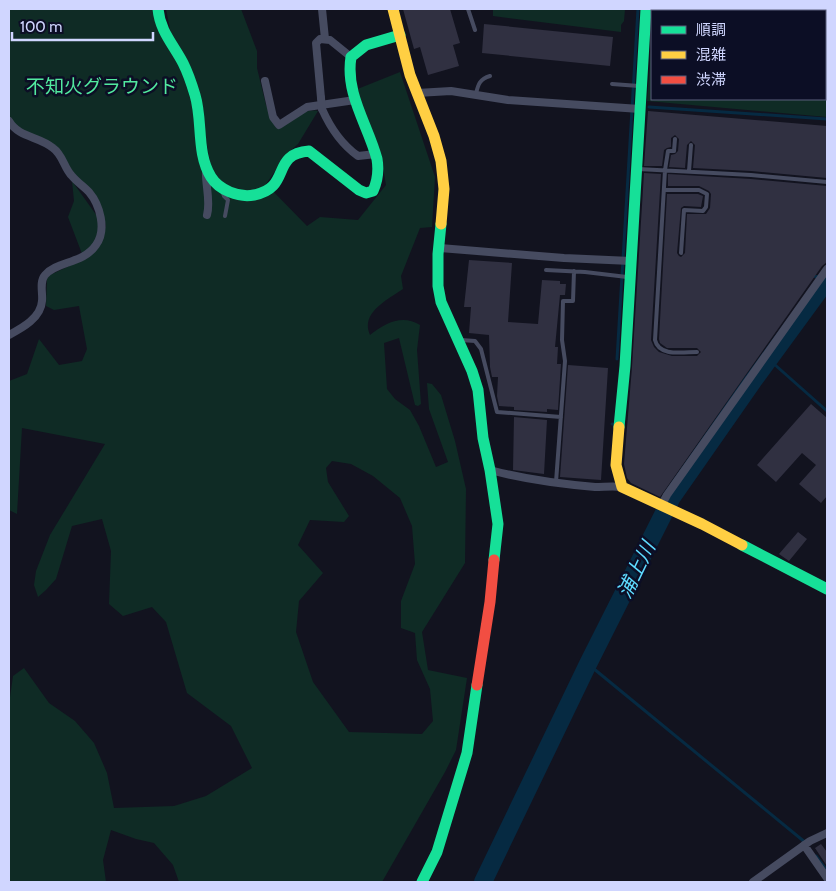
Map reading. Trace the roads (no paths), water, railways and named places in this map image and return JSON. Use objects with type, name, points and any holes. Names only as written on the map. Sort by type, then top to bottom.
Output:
[{"type":"street","points":[[158,9],[162,30],[184,64],[197,102],[207,167],[211,178],[222,188],[252,196],[270,189],[290,155],[301,150],[309,151],[359,190],[366,193],[373,191],[378,183],[379,173],[376,154],[355,100],[349,64],[350,57],[366,45],[400,35]]},
{"type":"street","points":[[322,9],[325,39]]},
{"type":"street","points":[[393,9],[442,170],[444,185],[437,274],[438,292],[478,390],[483,438],[498,524],[490,602],[467,753],[437,852],[422,882]]},
{"type":"street","points":[[622,488],[616,465],[625,366],[628,277],[625,261],[636,169],[634,109],[639,86],[646,9]]},
{"type":"street","points":[[350,57],[330,40],[320,39],[316,43],[322,109],[336,134],[354,154],[358,156],[376,154]]},
{"type":"street","points":[[265,81],[273,117],[279,125],[284,124],[296,113],[307,107],[355,100]]},
{"type":"street","points":[[417,93],[451,91],[508,100],[634,109]]},
{"type":"street","points":[[9,121],[23,135],[50,145],[55,149],[72,176],[92,197],[102,224],[102,233],[98,244],[90,252],[84,257],[51,271],[44,276],[41,282],[41,308],[38,314],[9,335]]},
{"type":"street","points":[[207,167],[206,187],[209,209],[207,215]]},
{"type":"street","points":[[440,248],[554,258],[625,261]]},
{"type":"street","points":[[665,508],[667,495],[826,272]]},
{"type":"street","points":[[490,470],[508,475],[556,482],[622,488],[702,524],[827,589]]},
{"type":"street","points":[[753,882],[806,844],[827,833]]},
{"type":"street","points":[[806,844],[827,878]]},
{"type":"lane","points":[[468,9],[475,30]]},
{"type":"lane","points":[[475,95],[478,84],[482,79],[490,76]]},
{"type":"lane","points":[[612,84],[639,86]]},
{"type":"lane","points":[[675,139],[674,151],[668,151],[665,170],[656,311],[656,345],[666,351],[697,352]]},
{"type":"lane","points":[[689,172],[691,145]]},
{"type":"lane","points":[[636,169],[827,182]]},
{"type":"lane","points":[[222,188],[224,196],[228,200],[225,216]]},
{"type":"lane","points":[[664,190],[699,190],[707,194],[706,207],[703,211],[684,210],[681,254]]},
{"type":"lane","points":[[546,270],[628,277]]},
{"type":"lane","points":[[556,482],[565,361],[562,340],[563,301],[573,301],[574,271]]},
{"type":"lane","points":[[459,340],[475,341],[481,350],[498,412],[561,418]]},
{"type":"waterway","points":[[617,359],[638,9]]},
{"type":"waterway","points":[[649,107],[827,119]]},
{"type":"waterway","points":[[812,276],[827,278]]},
{"type":"waterway","name":"浦上川","points":[[483,882],[588,664],[672,497],[753,381],[827,280]]},
{"type":"waterway","points":[[774,364],[827,411]]},
{"type":"waterway","points":[[588,664],[806,843]]},
{"type":"waterway","points":[[816,856],[827,871]]},
{"type":"park label","name":"不知火グラウンド","points":[[102,86]]}]
